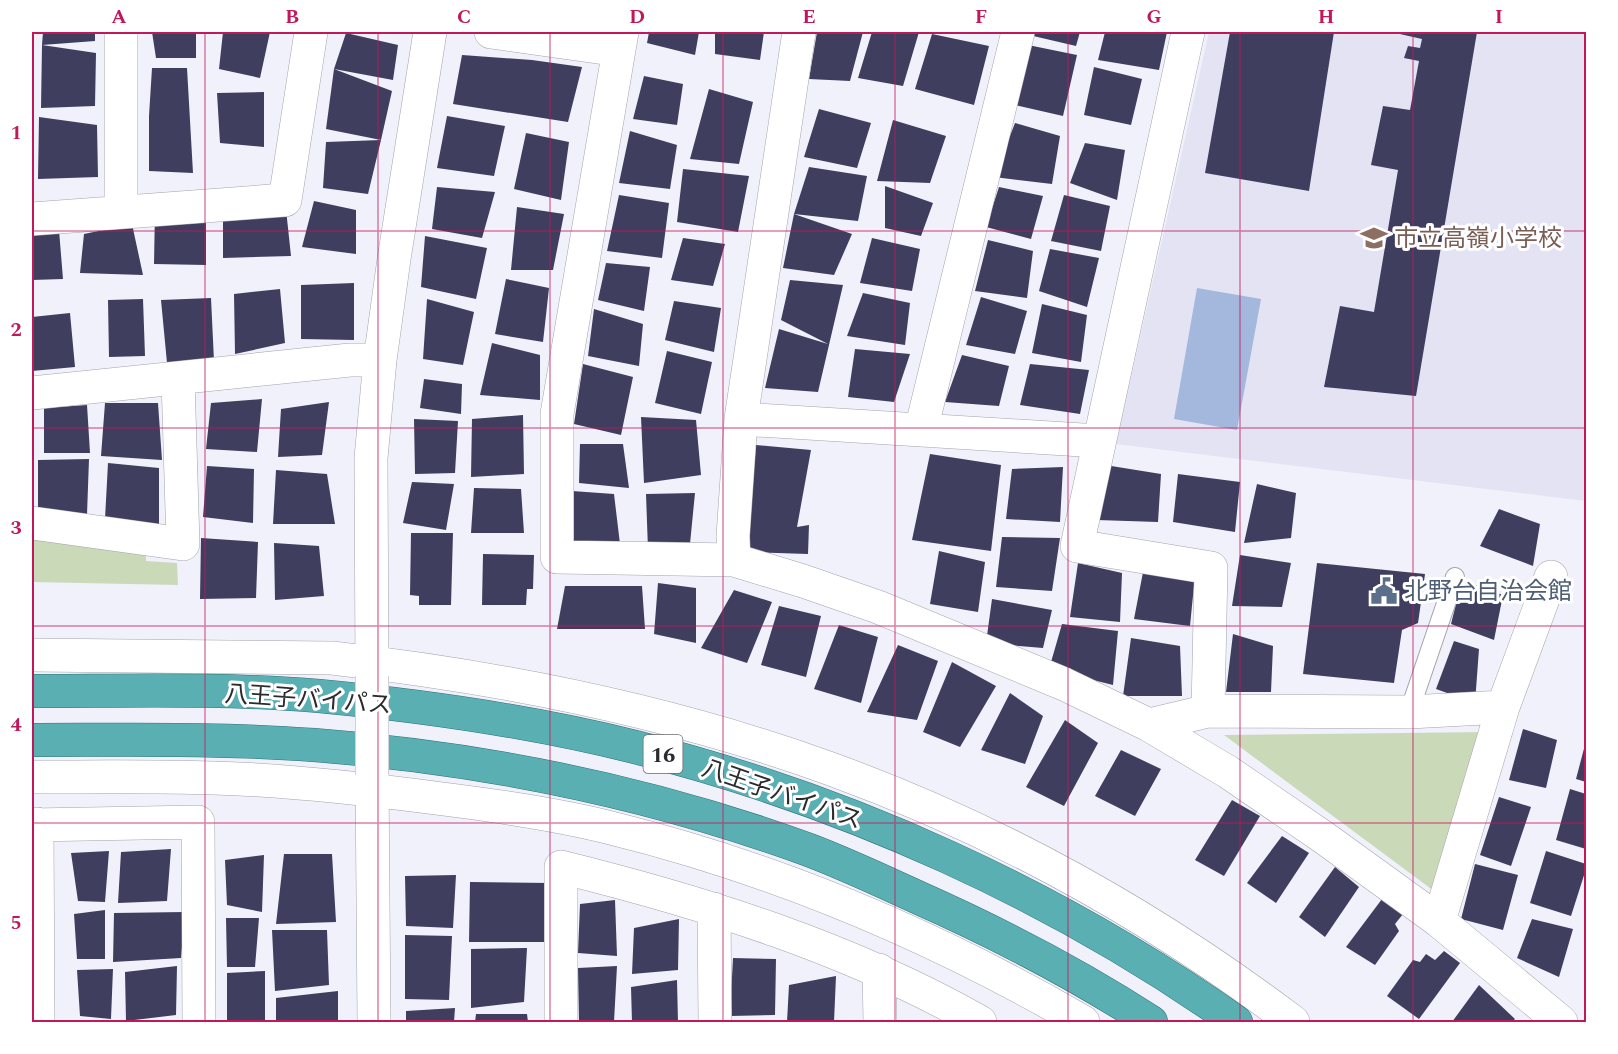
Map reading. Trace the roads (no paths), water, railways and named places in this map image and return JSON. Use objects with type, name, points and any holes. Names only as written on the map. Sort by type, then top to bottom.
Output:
[{"type":"highway","name":"八王子バイパス","points":[[32,691],[217,692],[328,697],[498,718],[678,758],[744,777],[827,806],[905,838],[985,875],[1069,917],[1157,969],[1236,1023]]},
{"type":"highway","name":"八王子バイパス","points":[[32,740],[214,741],[313,745],[418,755],[493,766],[620,792],[726,822],[811,851],[890,885],[962,917],[1045,959],[1151,1023]]},
{"type":"street","points":[[121,32],[121,212]]},
{"type":"street","points":[[32,219],[285,200],[311,32]]},
{"type":"street","points":[[374,1023],[371,458],[380,360],[430,32]]},
{"type":"street","points":[[491,32],[621,41],[557,414],[557,557],[734,560],[878,607],[1053,680],[1149,725],[1228,772],[1439,921],[1561,1023]]},
{"type":"street","points":[[734,560],[733,536],[741,419],[799,32]]},
{"type":"street","points":[[921,430],[1018,32]]},
{"type":"street","points":[[1188,32],[1077,546],[1211,568],[1208,711]]},
{"type":"street","points":[[32,393],[350,360],[380,360]]},
{"type":"street","points":[[32,523],[183,544],[178,379]]},
{"type":"street","points":[[741,419],[1099,441]]},
{"type":"street","points":[[1439,921],[1503,707],[1551,577]]},
{"type":"street","points":[[32,655],[332,658],[372,669],[561,693],[717,733],[831,769],[931,809],[1034,857],[1141,918],[1243,984],[1293,1023]]},
{"type":"street","points":[[1149,725],[1208,711],[1409,712],[1503,707]]},
{"type":"street","points":[[32,777],[213,778],[310,784],[372,783],[620,830],[714,857],[809,890],[941,946],[1027,990],[1083,1023]]},
{"type":"street","points":[[38,1023],[34,825],[198,822],[199,1023]]},
{"type":"street","points":[[561,1023],[561,867],[637,886],[789,934],[879,970],[980,1023]]},
{"type":"street","points":[[714,909],[715,1023]]},
{"type":"street","points":[[879,970],[880,1023]]},
{"type":"lane","points":[[1409,712],[1455,577]]},
{"type":"water","points":[[1197,288],[1261,299],[1237,430],[1174,419]]},
{"type":"place","name":"市立高嶺小学校","points":[[1374,238]]},
{"type":"place","name":"北野台自治会館","points":[[1384,591]]}]
